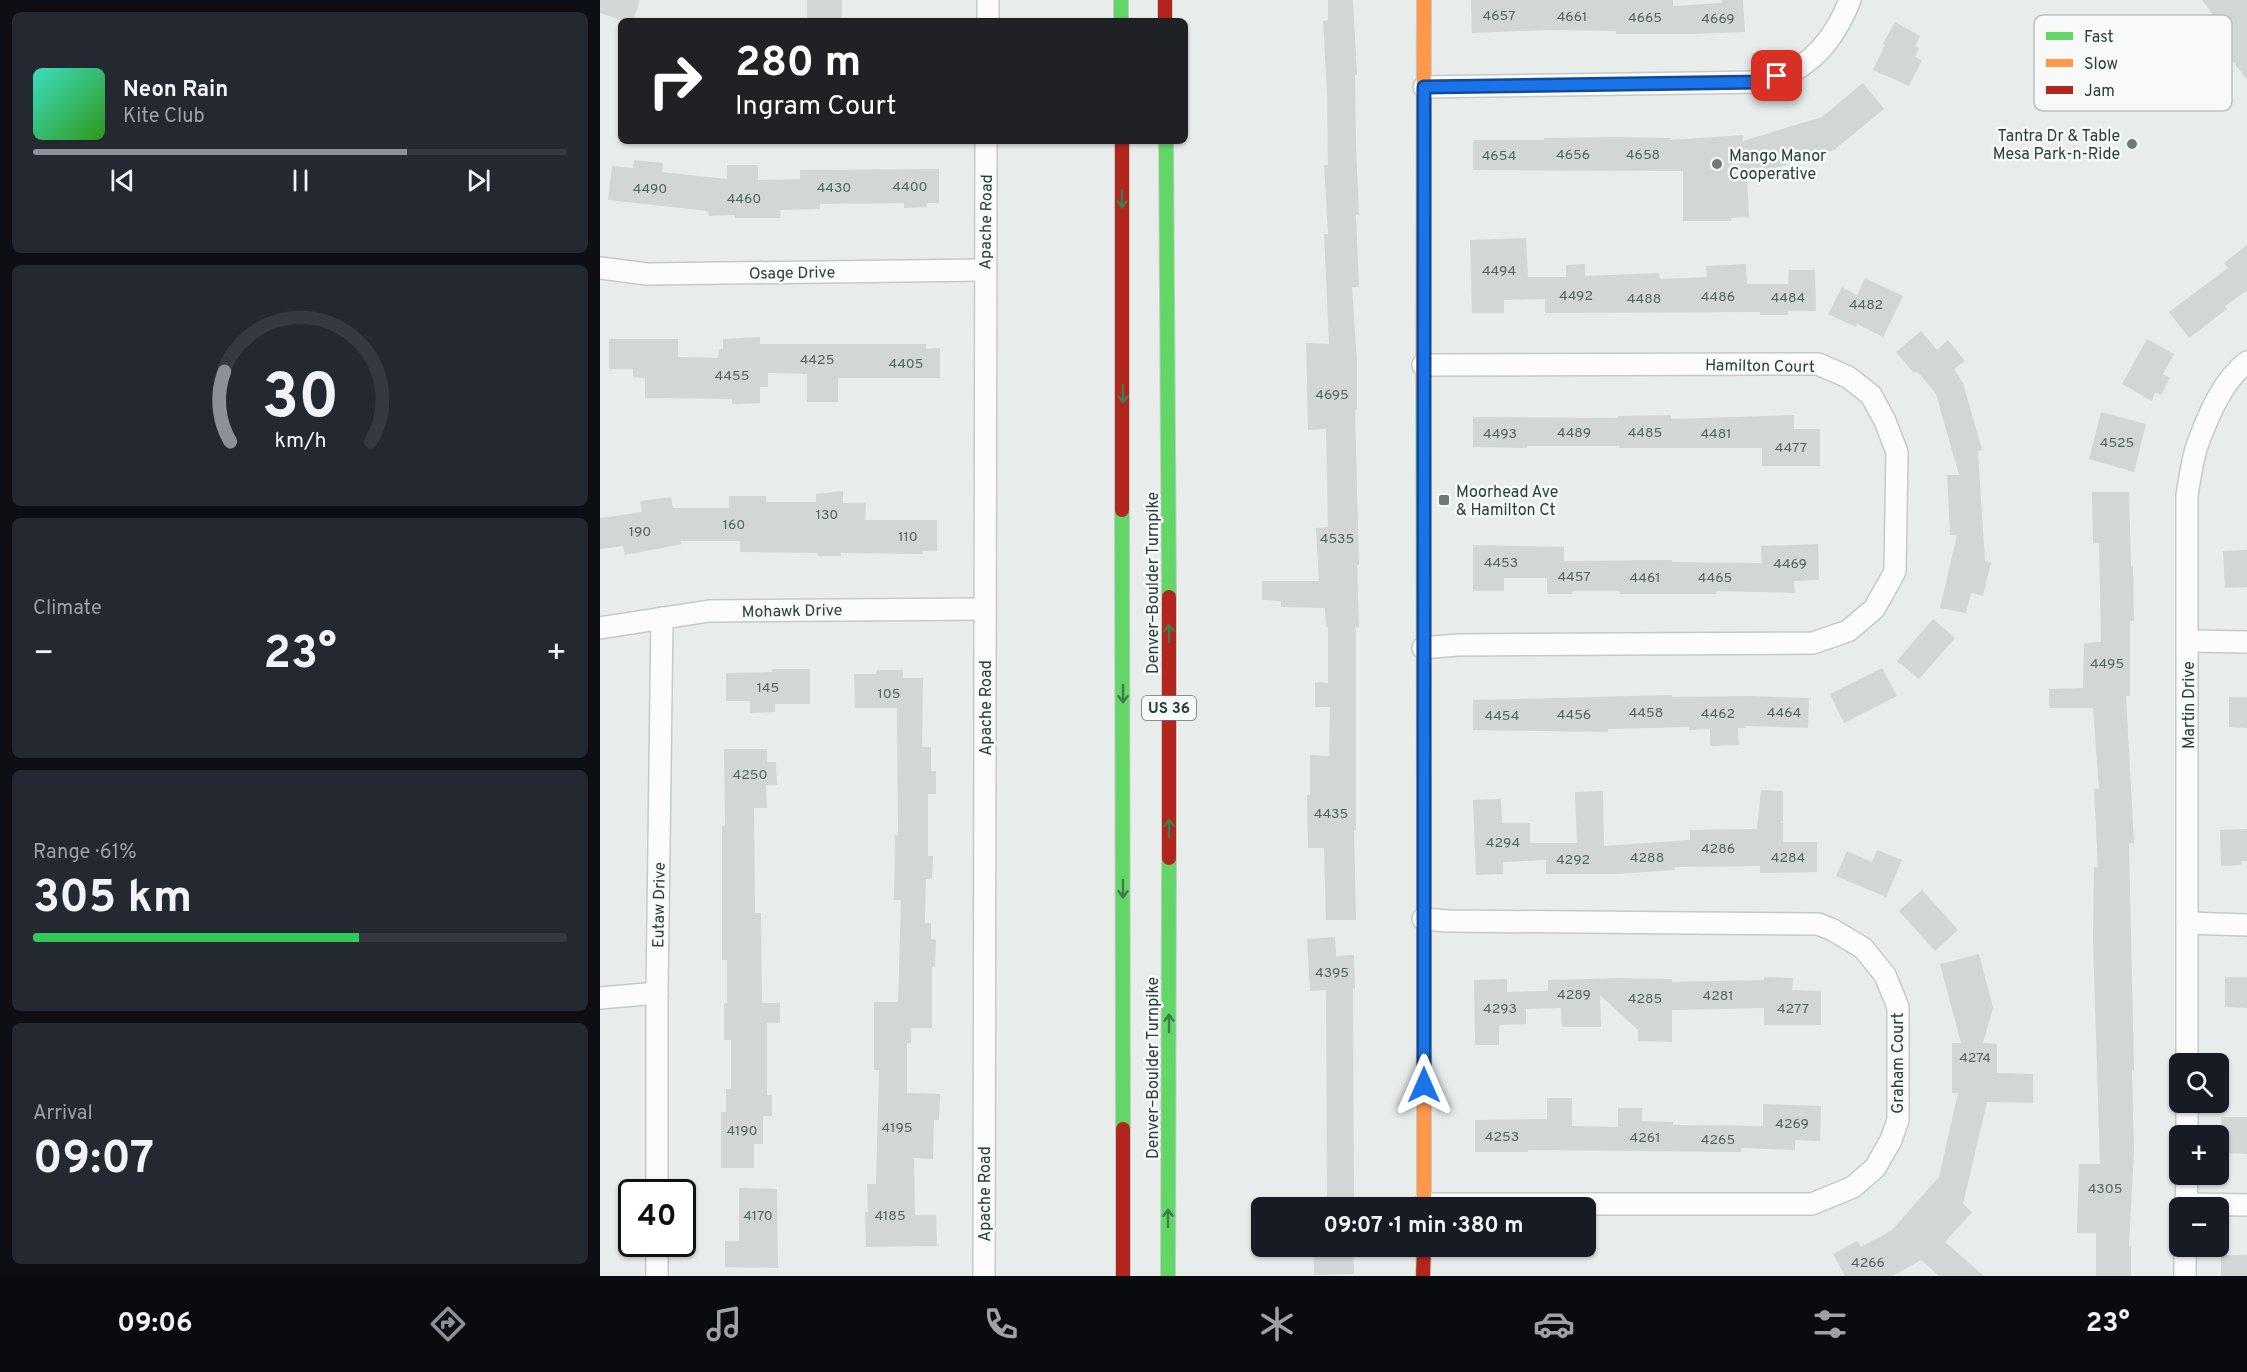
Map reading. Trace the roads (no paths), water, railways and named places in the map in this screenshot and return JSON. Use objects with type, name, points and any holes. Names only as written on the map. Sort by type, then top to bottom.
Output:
[{"type":"main road","points":[[1121,0],[1121,18]]},
{"type":"main road","points":[[1165,0],[1165,18]]},
{"type":"main road","points":[[1424,0],[1424,1197]]},
{"type":"main road","name":"Denver–Boulder Turnpike","points":[[1122,144],[1123,1276]]},
{"type":"main road","name":"Denver–Boulder Turnpike","points":[[1166,144],[1169,607],[1168,1276]]},
{"type":"main road","points":[[1423,1276],[1424,1257]]},
{"type":"street","points":[[988,0],[988,18]]},
{"type":"street","points":[[1424,87],[1761,82],[1794,70],[1822,48],[1843,17],[1850,0]]},
{"type":"street","name":"Apache Road","points":[[984,1276],[986,144]]},
{"type":"street","name":"Osage Drive","points":[[600,268],[647,274],[985,270]]},
{"type":"street","name":"Martin Drive","points":[[2187,1053],[2187,495],[2197,445],[2218,398],[2240,367],[2247,362]]},
{"type":"street","name":"Hamilton Court","points":[[1423,365],[1818,364],[1848,377],[1871,395],[1898,452],[1894,571],[1874,609],[1848,631],[1812,643],[1457,645],[1423,648]]},
{"type":"street","name":"Mohawk Drive","points":[[600,628],[709,611],[985,609]]},
{"type":"street","name":"Eutaw Drive","points":[[657,1179],[662,618]]},
{"type":"street","points":[[2188,641],[2247,642]]},
{"type":"street","name":"Graham Court","points":[[1423,919],[1818,924],[1863,948],[1885,975],[1898,1007],[1898,1120],[1891,1140],[1875,1168],[1853,1186],[1812,1204],[1596,1205]]},
{"type":"street","points":[[2187,924],[2247,925]]},
{"type":"street","points":[[600,998],[657,993]]},
{"type":"street","points":[[2229,1205],[2247,1204]]},
{"type":"street","points":[[657,1257],[657,1276]]},
{"type":"street","points":[[2185,1257],[2185,1276]]},
{"type":"place","name":"Tantra Dr & Table Mesa Park-n-Ride","points":[[2132,144]]},
{"type":"place","name":"Mango Manor Cooperative","points":[[1717,164]]},
{"type":"place","name":"Moorhead Ave & Hamilton Ct","points":[[1444,500]]}]
